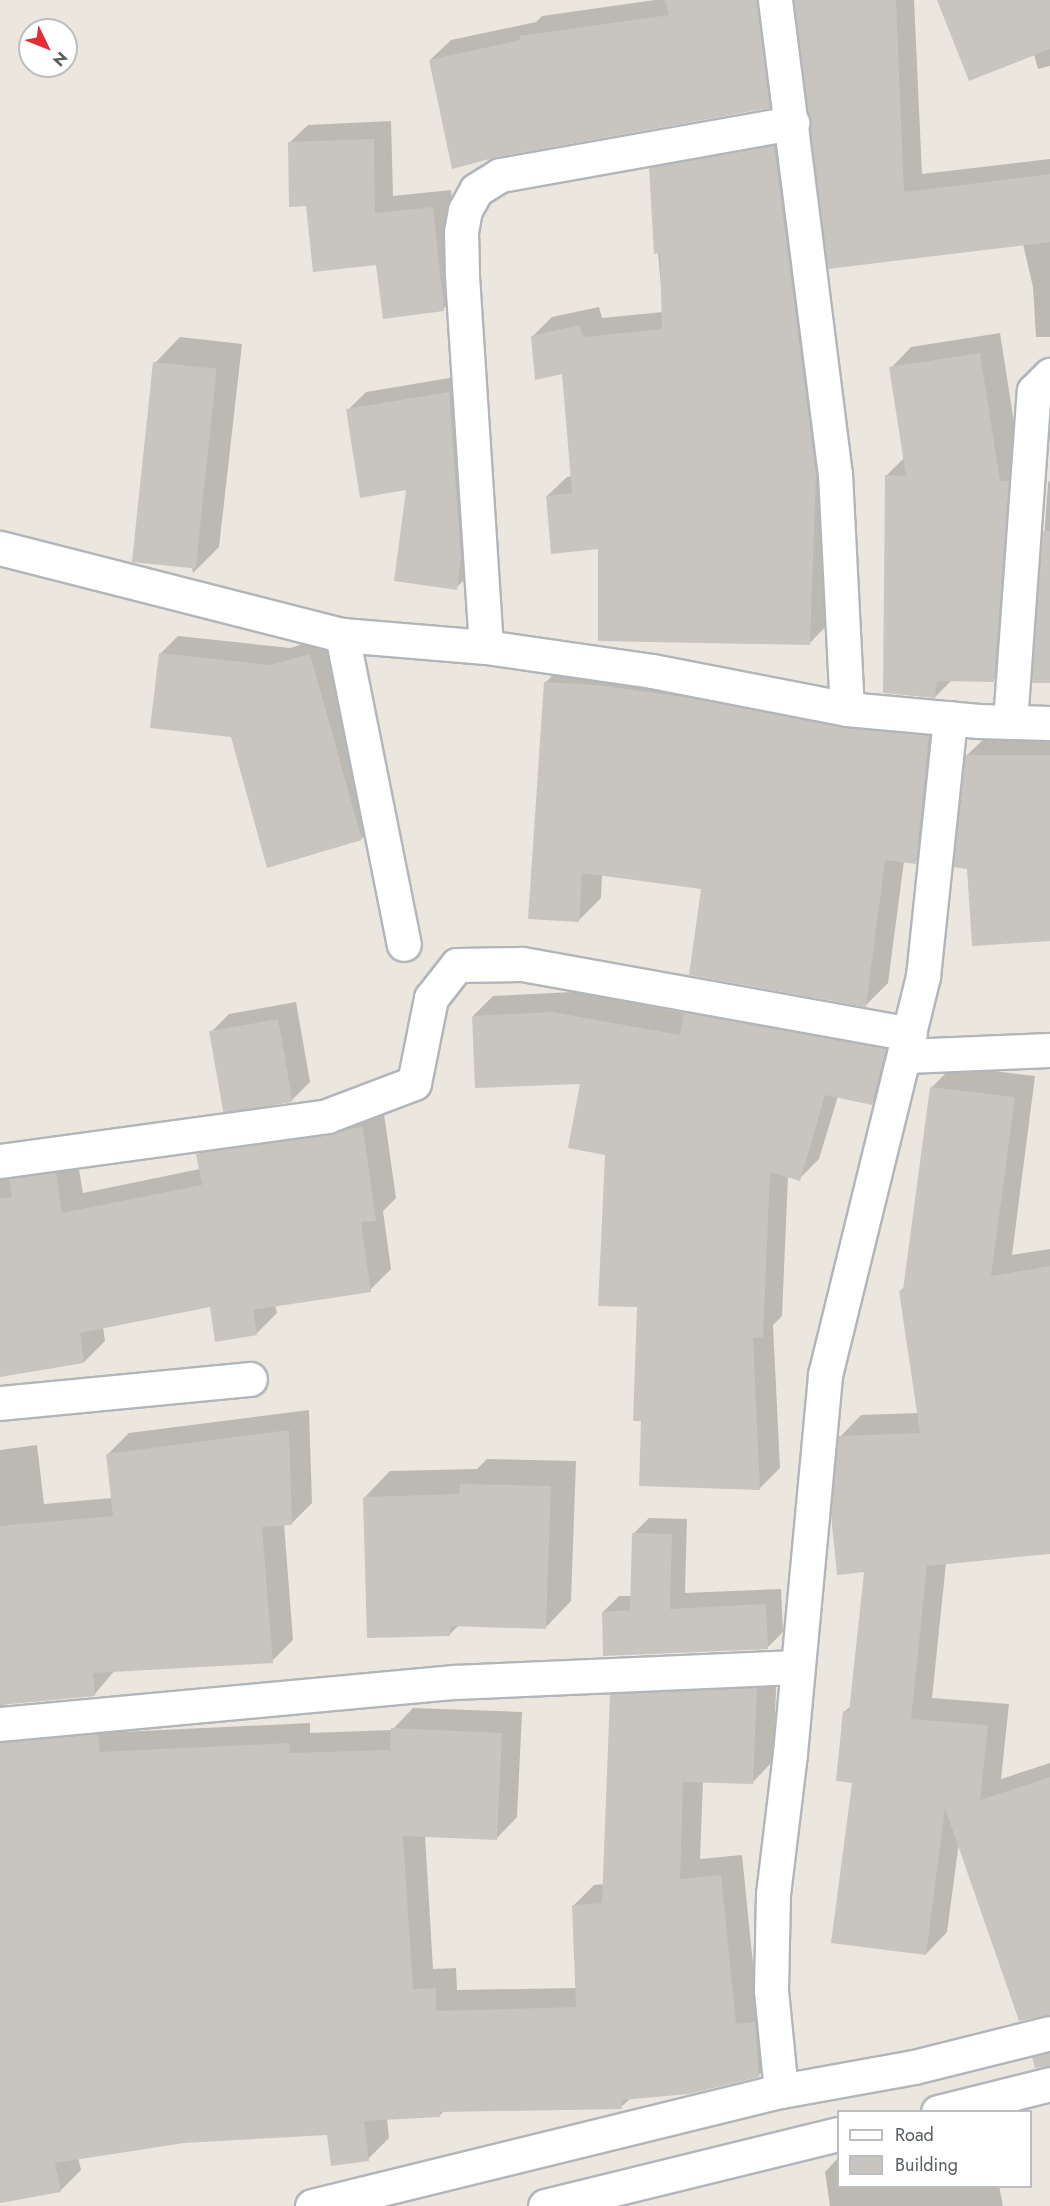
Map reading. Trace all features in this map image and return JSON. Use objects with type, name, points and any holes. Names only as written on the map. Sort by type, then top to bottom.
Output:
[{"type":"street","points":[[775,0],[835,474],[847,708]]},
{"type":"street","points":[[486,647],[462,263],[465,210],[476,190],[500,175],[792,123]]},
{"type":"street","points":[[1010,722],[1034,391],[1050,375]]},
{"type":"street","points":[[0,548],[342,635],[486,647],[652,671],[847,708],[950,718],[1050,723]]},
{"type":"street","points":[[342,635],[404,945]]},
{"type":"street","points":[[781,2091],[771,1990],[773,1893],[825,1375],[908,1045],[923,976],[950,718]]},
{"type":"street","points":[[0,1161],[327,1116],[414,1083],[431,998],[457,965],[522,964],[908,1045],[1050,1050]]},
{"type":"street","points":[[0,1403],[250,1379]]},
{"type":"street","points":[[0,1724],[454,1682],[797,1667]]},
{"type":"street","points":[[312,2206],[781,2091],[914,2067],[1050,2033]]},
{"type":"street","points":[[914,2067],[928,2110]]},
{"type":"street","points":[[946,2110],[1050,2084]]},
{"type":"street","points":[[545,2206],[837,2134]]},
{"type":"building","points":[[665,0],[757,0],[770,108],[497,157],[452,169],[429,60],[520,40],[519,36],[669,15]]},
{"type":"building","points":[[794,0],[896,0],[904,192],[1050,174],[1050,242],[828,269]]},
{"type":"building","points":[[937,0],[1050,0],[1050,49],[969,81]]},
{"type":"building","points":[[374,139],[375,213],[433,207],[444,311],[383,319],[376,265],[313,272],[306,206],[289,207],[288,142]]},
{"type":"building","points":[[774,145],[816,474],[810,645],[598,641],[598,549],[551,554],[546,496],[572,493],[562,374],[535,380],[531,336],[580,325],[583,337],[662,329],[660,253],[654,254],[649,167]]},
{"type":"building","points":[[980,353],[1000,481],[1009,481],[994,682],[937,682],[935,698],[883,693],[885,475],[906,476],[889,367]]},
{"type":"building","points":[[153,362],[217,369],[196,569],[132,562]]},
{"type":"building","points":[[449,392],[461,557],[457,590],[394,581],[406,490],[360,498],[346,409]]},
{"type":"building","points":[[1043,531],[1050,531],[1050,683],[1032,683]]},
{"type":"building","points":[[159,653],[271,665],[310,654],[362,840],[267,868],[231,737],[150,728]]},
{"type":"building","points":[[544,682],[597,685],[699,699],[843,727],[929,735],[916,864],[885,860],[866,1007],[689,975],[701,889],[582,873],[579,922],[528,919]]},
{"type":"building","points":[[965,755],[1050,755],[1050,941],[972,946],[967,869],[953,867]]},
{"type":"building","points":[[552,1012],[680,1035],[684,1012],[886,1049],[872,1105],[825,1095],[800,1181],[770,1172],[763,1337],[753,1338],[760,1490],[639,1486],[641,1421],[633,1421],[637,1307],[598,1306],[605,1155],[568,1148],[580,1084],[475,1088],[472,1016]]},
{"type":"building","points":[[278,1019],[293,1102],[224,1114],[209,1031]]},
{"type":"building","points":[[930,1087],[1015,1097],[991,1276],[1050,1266],[1050,1554],[927,1566],[911,1719],[988,1725],[980,1800],[1050,1777],[1050,2015],[1019,2021],[945,1808],[926,1955],[831,1943],[852,1783],[836,1781],[843,1711],[849,1712],[864,1572],[837,1575],[831,1514],[838,1436],[920,1433],[899,1291],[903,1290]]},
{"type":"building","points":[[363,1127],[376,1221],[361,1222],[371,1292],[253,1310],[257,1335],[215,1342],[210,1307],[80,1333],[84,1363],[0,1377],[0,1198],[12,1197],[9,1179],[56,1172],[62,1213],[202,1185],[196,1154]]},
{"type":"building","points":[[289,1430],[292,1525],[262,1527],[273,1663],[93,1673],[95,1696],[0,1705],[0,1526],[113,1516],[106,1454]]},
{"type":"building","points":[[460,1484],[551,1486],[546,1629],[450,1626],[450,1636],[367,1638],[363,1497],[459,1494]]},
{"type":"building","points":[[632,1533],[672,1534],[670,1609],[766,1604],[768,1649],[603,1656],[602,1612],[630,1610]]},
{"type":"building","points":[[757,1688],[753,1784],[683,1782],[680,1879],[721,1875],[736,2024],[755,2022],[759,2077],[689,2094],[622,2100],[622,2109],[440,2112],[440,2117],[364,2121],[369,2161],[331,2166],[327,2135],[184,2143],[55,2163],[61,2192],[0,2203],[0,1742],[98,1734],[100,1752],[289,1743],[290,1753],[390,1750],[391,1728],[502,1733],[497,1840],[403,1836],[413,1989],[436,1988],[436,2011],[576,2007],[572,1905],[602,1903],[610,1694]]},
{"type":"building","points":[[1050,2052],[1050,2066],[1035,2068],[1032,2057]]}]
